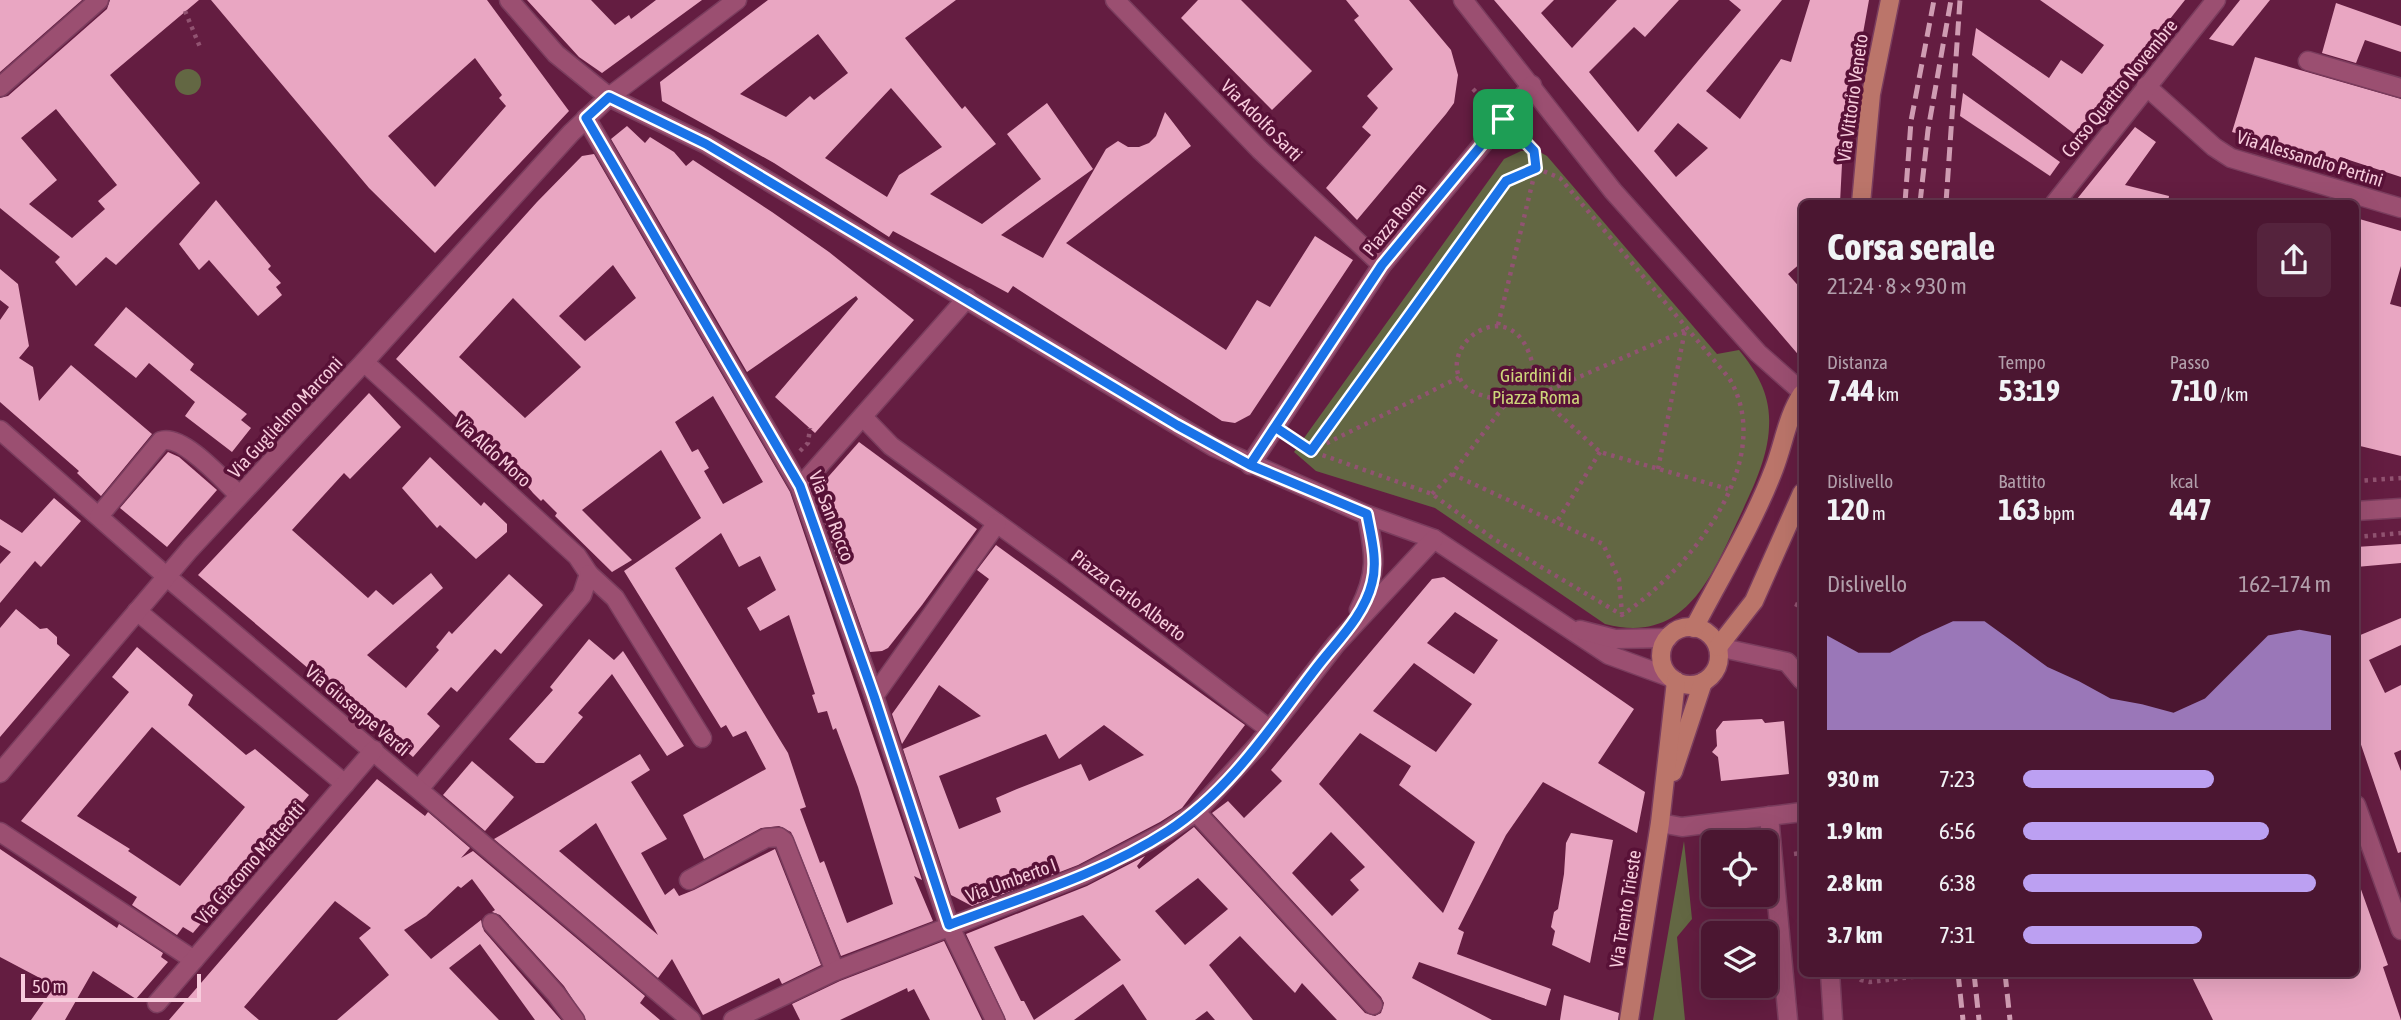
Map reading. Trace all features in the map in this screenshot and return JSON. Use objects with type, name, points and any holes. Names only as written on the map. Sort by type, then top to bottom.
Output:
[{"type":"main road","name":"Via Vittorio Veneto","points":[[1861,200],[1871,94],[1890,0]]},
{"type":"main road","points":[[1693,628],[1753,516],[1775,468],[1792,408],[1799,398]]},
{"type":"main road","points":[[1718,647],[1754,601],[1799,500]]},
{"type":"main road","points":[[1693,628],[1708,634],[1718,647],[1719,663],[1710,678],[1689,686],[1674,680],[1662,664],[1663,646],[1668,638],[1679,630],[1693,628]]},
{"type":"main road","points":[[1661,814],[1674,680]]},
{"type":"main road","points":[[1661,814],[1703,682]]},
{"type":"main road","name":"Via Trento Trieste","points":[[1629,1020],[1661,814]]},
{"type":"street","points":[[0,87],[99,0]]},
{"type":"street","points":[[509,0],[556,54],[609,97],[706,144],[1177,425],[1250,465],[1434,539],[1609,655],[1674,680]]},
{"type":"street","name":"Via Guglielmo Marconi","points":[[0,773],[166,576],[586,118],[609,97],[737,0]]},
{"type":"street","name":"Via Adolfo Sarti","points":[[1115,0],[1260,150],[1382,265]]},
{"type":"street","points":[[1463,0],[1622,202],[1758,353],[1799,390]]},
{"type":"street","name":"Corso Quattro Novembre","points":[[2057,200],[2216,0]]},
{"type":"street","points":[[2308,61],[2401,88]]},
{"type":"street","name":"Piazza Roma","points":[[1250,465],[1382,265],[1532,85]]},
{"type":"street","name":"Via Alessandro Pertini","points":[[2146,86],[2214,147],[2231,158],[2401,208]]},
{"type":"street","name":"Via San Rocco","points":[[586,118],[800,486],[874,696],[949,925],[962,957],[995,1020]]},
{"type":"street","points":[[800,486],[967,298]]},
{"type":"street","name":"Via Aldo Moro","points":[[364,362],[577,556],[589,574],[615,598],[702,738]]},
{"type":"street","name":"Piazza Carlo Alberto","points":[[863,417],[891,446],[1269,729]]},
{"type":"street","name":"Via Giuseppe Verdi","points":[[0,430],[166,576],[691,1020]]},
{"type":"street","points":[[99,516],[160,441],[167,439],[174,440],[195,454],[239,495]]},
{"type":"street","points":[[2359,512],[2401,508]]},
{"type":"street","points":[[1349,629],[1372,584],[1374,561],[1367,514]]},
{"type":"street","points":[[874,696],[997,523]]},
{"type":"street","points":[[1269,729],[1349,629],[1434,539]]},
{"type":"street","points":[[419,789],[582,594],[589,574]]},
{"type":"street","points":[[137,611],[345,785]]},
{"type":"street","points":[[1570,627],[1615,639],[1668,638]]},
{"type":"street","points":[[1718,647],[1787,662],[1799,676]]},
{"type":"street","name":"Via Umberto I","points":[[733,1020],[835,971],[1083,875],[1166,832],[1196,812],[1269,729]]},
{"type":"street","name":"Via Giacomo Matteotti","points":[[157,1003],[373,750]]},
{"type":"street","points":[[1196,812],[1373,1005]]},
{"type":"street","points":[[1661,814],[1682,827],[1799,812]]},
{"type":"street","points":[[2359,813],[2401,930]]},
{"type":"street","points":[[1769,816],[1788,1020]]},
{"type":"street","points":[[0,832],[194,960]]},
{"type":"street","points":[[689,880],[766,838],[779,837],[784,841],[835,971]]},
{"type":"street","points":[[492,923],[556,994],[575,1020]]},
{"type":"street","points":[[1830,977],[1833,1020]]},
{"type":"path","points":[[185,12],[200,47]]},
{"type":"path","points":[[1473,89],[1534,151],[1536,168],[1498,326]]},
{"type":"path","points":[[1311,451],[1506,181],[1536,168],[1560,178],[1728,378],[1744,413],[1744,439],[1728,489],[1701,541],[1688,558],[1647,598],[1622,615]]},
{"type":"path","points":[[1686,330],[1538,395],[1507,402],[1467,388],[1457,364],[1461,348],[1484,327],[1498,326],[1522,340],[1529,353],[1538,395],[1600,452],[1728,489]]},
{"type":"path","points":[[1658,469],[1686,330]]},
{"type":"path","points":[[1311,451],[1461,377]]},
{"type":"path","points":[[1432,494],[1452,474],[1507,402]]},
{"type":"path","points":[[1275,427],[1311,451],[1432,494],[1494,539],[1622,615]]},
{"type":"path","points":[[1558,520],[1600,452]]},
{"type":"path","points":[[1452,474],[1558,520],[1603,544],[1619,579],[1622,615]]},
{"type":"path","points":[[2359,481],[2401,478]]},
{"type":"path","points":[[2359,537],[2401,533]]},
{"type":"path","points":[[1794,854],[1799,853]]},
{"type":"path","points":[[1858,977],[1870,982],[1906,977]]},
{"type":"green space","points":[[188,69],[198,72],[201,82],[198,92],[188,95],[178,92],[175,82],[178,72]]},
{"type":"green space","name":"Giardini di Piazza Roma","points":[[1521,151],[1538,151],[1547,156],[1717,354],[1739,350],[1757,376],[1768,405],[1766,450],[1754,485],[1718,562],[1692,601],[1676,615],[1656,625],[1633,628],[1605,624],[1435,508],[1316,471],[1294,452],[1504,159]]},
{"type":"green space","points":[[1684,841],[1692,919],[1677,937],[1685,1020],[1653,1020]]},
{"type":"building","points":[[0,0],[82,0],[0,72]]},
{"type":"building","points":[[110,0],[199,0],[110,75],[200,183],[116,265],[106,257],[76,286],[55,262],[60,257],[0,208],[0,98],[8,96],[107,9]],"holes":[[[56,109],[117,185],[98,201],[105,209],[72,238],[29,204],[57,180],[21,138]]]},
{"type":"building","points":[[211,0],[487,0],[569,111],[435,253],[369,188]],"holes":[[[475,58],[502,95],[499,98],[506,106],[435,187],[388,136]]]},
{"type":"building","points":[[527,0],[591,0],[615,25],[629,15],[631,19],[656,0],[702,0],[602,73],[579,57]]},
{"type":"building","points":[[768,0],[956,0],[905,38],[962,109],[965,106],[996,144],[930,194],[982,224],[1041,179],[1007,134],[1047,103],[1093,169],[1001,235],[1043,258],[1106,149],[1118,141],[1128,147],[1149,143],[1156,136],[1165,112],[1191,146],[1066,243],[1226,350],[1257,300],[1270,307],[1315,236],[1353,260],[1250,415],[1235,423],[1222,421],[1013,286],[1008,293],[893,231],[889,237],[774,163],[662,101],[660,82]],"holes":[[[818,34],[848,73],[814,100],[810,96],[786,117],[740,94]],[[891,88],[942,147],[899,175],[887,197],[825,158]]]},
{"type":"building","points":[[1198,0],[1241,0],[1312,71],[1272,110],[1181,18]]},
{"type":"building","points":[[1346,0],[1409,0],[1451,50],[1458,75],[1454,103],[1357,220],[1326,188],[1371,135],[1362,127],[1378,108],[1367,96],[1393,69],[1354,20],[1359,16]]},
{"type":"building","points":[[1494,0],[1554,0],[1541,13],[1572,48],[1617,0],[1679,0],[1645,37],[1634,27],[1589,72],[1638,132],[1741,10],[1729,0],[1782,0],[1706,91],[1740,119],[1781,59],[1791,62],[1810,0],[1869,0],[1843,144],[1840,200],[1799,200],[1799,265],[1788,274],[1799,287],[1799,356]],"holes":[[[1678,123],[1708,148],[1676,177],[1654,151]]]},
{"type":"building","points":[[2040,0],[2185,0],[2077,136],[1972,55],[1976,28],[2049,78],[2061,60],[2082,74],[2104,45]]},
{"type":"building","points":[[2240,0],[2270,0],[2233,46],[2209,39]]},
{"type":"building","points":[[2336,3],[2401,26],[2401,52],[2365,40],[2356,63],[2322,53]]},
{"type":"building","points":[[2255,57],[2401,99],[2401,177],[2340,157],[2338,162],[2232,132]]},
{"type":"building","points":[[1963,93],[2060,162],[2050,176],[1960,116]]},
{"type":"building","points":[[627,126],[645,143],[650,137],[674,152],[686,166],[693,160],[772,212],[829,252],[914,320],[815,433],[775,397],[858,299],[856,296],[747,372],[611,139]]},
{"type":"building","points":[[2135,127],[2156,142],[2125,185],[2169,196],[2168,200],[2077,199]]},
{"type":"building","points":[[594,154],[790,492],[922,880],[914,876],[933,921],[841,956],[791,832],[779,826],[761,828],[704,859],[683,815],[766,769],[746,731],[733,737],[726,725],[721,728],[624,571],[701,518],[661,450],[582,510],[632,560],[612,572],[555,516],[557,513],[543,499],[541,501],[533,493],[494,446],[489,449],[396,359],[537,202],[582,156]],"holes":[[[613,265],[636,298],[585,341],[559,316]],[[513,298],[581,367],[525,418],[459,357]],[[713,396],[763,482],[723,504],[704,471],[709,468],[698,449],[692,452],[675,422]],[[721,533],[739,567],[760,556],[776,590],[747,608],[760,631],[789,615],[815,694],[812,695],[818,713],[827,711],[858,787],[893,904],[847,923],[824,861],[820,863],[800,809],[806,807],[788,753],[675,568]]]},
{"type":"building","points":[[216,200],[271,266],[268,269],[281,283],[276,287],[282,295],[258,316],[209,260],[199,270],[179,244]]},
{"type":"building","points":[[2359,219],[2401,231],[2401,266],[2390,304],[2401,307],[2401,456],[2359,446]]},
{"type":"building","points":[[0,269],[18,284],[29,346],[19,358],[33,367],[39,401],[71,365],[152,434],[101,496],[77,473],[79,471],[0,402],[0,320],[9,307],[0,300]]},
{"type":"building","points":[[126,307],[194,364],[190,370],[247,414],[241,420],[251,428],[232,452],[185,416],[195,402],[149,363],[136,378],[94,345]]},
{"type":"building","points":[[369,393],[401,427],[350,479],[344,473],[292,530],[368,598],[376,590],[393,605],[431,573],[443,588],[367,655],[406,688],[439,650],[436,647],[449,631],[452,634],[509,574],[543,605],[501,654],[495,649],[457,692],[451,687],[427,714],[440,726],[413,757],[198,575]]},
{"type":"building","points":[[859,442],[977,529],[888,648],[870,652],[814,493]]},
{"type":"building","points":[[168,452],[179,457],[217,490],[167,547],[120,508]]},
{"type":"building","points":[[430,457],[481,506],[484,502],[507,524],[507,532],[476,559],[440,525],[437,528],[402,488]]},
{"type":"building","points":[[54,498],[81,521],[41,567],[35,561],[0,603],[0,564],[11,552],[0,545],[0,519],[22,533]]},
{"type":"building","points":[[2401,544],[2401,563],[2359,567],[2359,547]]},
{"type":"building","points":[[996,545],[1245,725],[1182,808],[1078,865],[972,906],[951,895],[903,749],[981,716],[939,685],[902,744],[892,714],[989,579],[977,570]],"holes":[[[1104,725],[1144,755],[1089,781],[1081,764],[1017,789],[996,798],[1001,812],[959,829],[939,776],[1046,734],[1059,759]]]},
{"type":"building","points":[[1444,577],[1634,709],[1598,763],[1645,792],[1637,833],[1543,782],[1506,835],[1458,929],[1464,932],[1457,954],[1551,989],[1546,1006],[1419,962],[1412,978],[1492,1020],[1337,1020],[1302,983],[1295,993],[1240,936],[1209,965],[1253,1020],[1215,1020],[1207,1011],[1195,1020],[1147,1020],[1123,984],[1074,1020],[1034,1020],[1006,1020],[966,934],[1087,886],[1145,856],[1137,866],[1139,869],[1194,827],[1365,1013],[1375,1016],[1381,1013],[1384,1003],[1381,997],[1212,813],[1228,801],[1244,818],[1282,781],[1271,770],[1432,579]],"holes":[[[1455,612],[1498,640],[1474,674],[1427,643]],[[1414,663],[1472,704],[1436,752],[1373,711]],[[1360,733],[1411,766],[1399,785],[1475,842],[1443,913],[1319,784]],[[1331,832],[1365,867],[1350,880],[1359,890],[1332,916],[1292,873]],[[1198,878],[1228,909],[1185,945],[1155,911]],[[1083,915],[1121,960],[1034,1020],[1024,1001],[1021,1001],[994,947]]]},
{"type":"building","points":[[16,609],[40,629],[47,628],[57,637],[57,644],[70,655],[0,737],[0,628]]},
{"type":"building","points":[[2401,618],[2401,645],[2369,660],[2385,693],[2401,685],[2401,750],[2394,753],[2401,771],[2401,852],[2398,853],[2359,739],[2359,636]]},
{"type":"building","points":[[589,639],[614,660],[623,651],[684,746],[667,756],[612,674],[578,713],[583,717],[544,763],[536,763],[509,739],[553,690],[550,687]]},
{"type":"building","points":[[137,647],[193,695],[188,705],[246,755],[255,749],[309,795],[193,933],[183,927],[177,935],[132,905],[137,897],[21,821],[129,692],[112,677]],"holes":[[[152,727],[245,807],[180,886],[128,851],[130,849],[77,816]]]},
{"type":"building","points":[[1762,719],[1765,723],[1784,721],[1789,774],[1721,781],[1718,757],[1712,752],[1717,746],[1716,730],[1723,721]]},
{"type":"building","points":[[640,754],[650,770],[631,782],[667,839],[641,853],[665,895],[674,888],[679,896],[694,890],[775,849],[821,965],[782,984],[779,978],[703,1015],[672,959],[658,978],[494,839]],"holes":[[[596,823],[658,935],[559,851]]]},
{"type":"building","points":[[472,761],[514,797],[485,831],[443,795]]},
{"type":"building","points":[[377,779],[425,816],[428,812],[470,848],[461,858],[473,851],[645,996],[640,1003],[660,1020],[586,1020],[564,986],[500,915],[492,912],[495,910],[472,879],[461,888],[458,886],[426,916],[404,930],[431,959],[481,920],[484,931],[561,1020],[535,1020],[480,944],[449,968],[499,1020],[337,1020],[389,975],[359,938],[371,928],[335,901],[244,1007],[259,1020],[169,1020]]},
{"type":"building","points":[[1571,833],[1613,840],[1590,963],[1552,945],[1555,931],[1551,927],[1554,912],[1558,909],[1566,843]]},
{"type":"building","points":[[0,849],[117,928],[119,924],[163,953],[161,957],[168,962],[136,999],[93,971],[65,1020],[31,1020],[55,986],[0,957]]},
{"type":"building","points":[[2359,884],[2388,965],[2383,967],[2401,1020],[2213,1020],[2192,977],[2359,977]]},
{"type":"building","points":[[944,941],[982,1020],[930,1020],[914,989],[908,992],[907,988],[840,1020],[800,1020],[792,1004],[840,981]]},
{"type":"building","points":[[1564,995],[1619,1013],[1618,1020],[1560,1020]]},
{"type":"railway","points":[[1905,200],[1911,121],[1934,0]]},
{"type":"railway","points":[[1920,200],[1928,130],[1951,0]]},
{"type":"railway","points":[[1946,200],[1960,0]]},
{"type":"railway","points":[[1958,977],[1963,1020]]},
{"type":"railway","points":[[1974,977],[1979,1020]]},
{"type":"railway","points":[[2005,977],[2010,1020]]},
{"type":"route","points":[[1503,119],[1382,265],[1275,427],[1250,465],[1214,447],[706,144],[609,97],[586,118],[800,486],[874,696],[949,925],[1083,875],[1166,832],[1196,812],[1257,746],[1349,629],[1372,584],[1374,561],[1367,514],[1250,465],[1261,448],[1275,427],[1311,451],[1506,181],[1536,168],[1534,151],[1503,119]]}]
